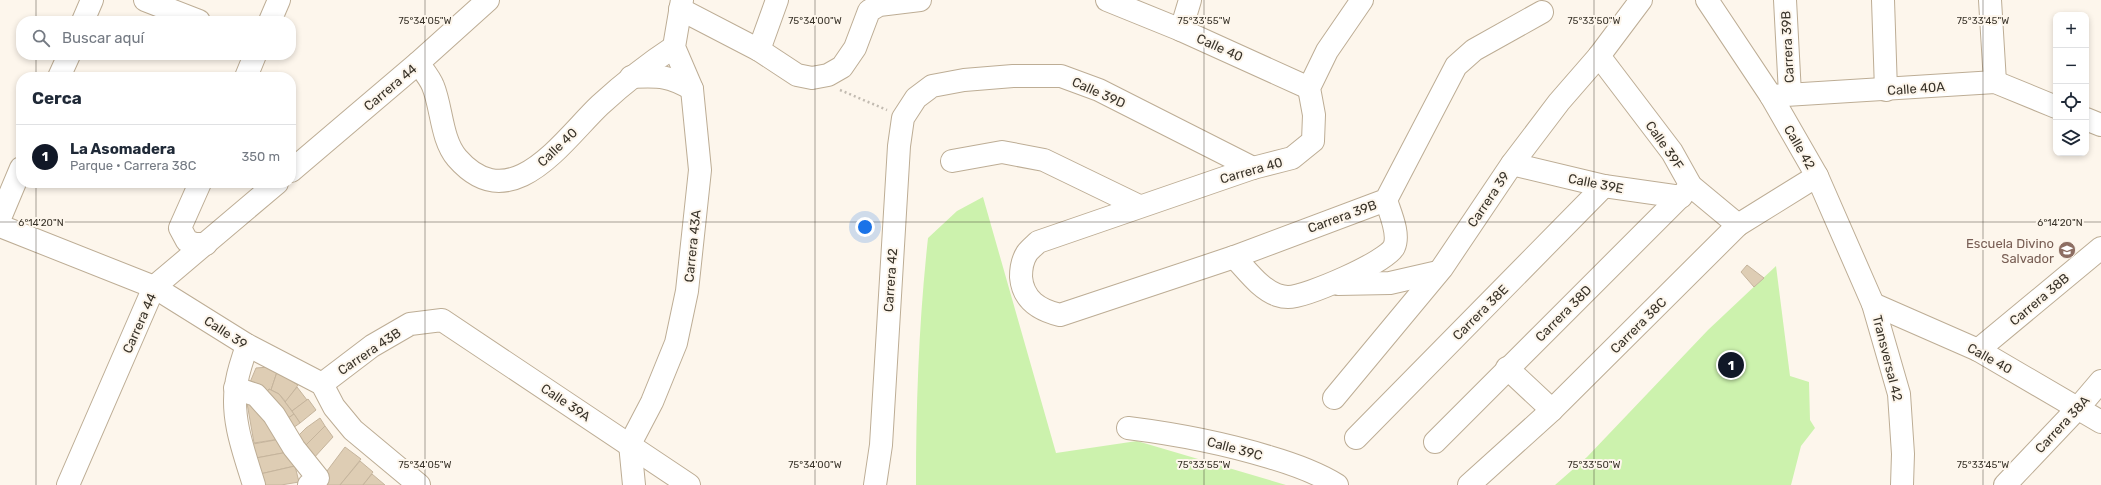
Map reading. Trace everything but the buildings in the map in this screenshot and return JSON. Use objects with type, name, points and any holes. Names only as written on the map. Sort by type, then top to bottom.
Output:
[{"type":"street","points":[[85,16],[92,0]]},
{"type":"street","points":[[145,0],[187,16]]},
{"type":"street","points":[[272,16],[279,0]]},
{"type":"street","name":"Carrera 44","points":[[296,167],[418,63],[488,0]]},
{"type":"street","points":[[759,50],[777,0]]},
{"type":"street","points":[[674,47],[681,5],[759,50],[797,75],[812,78],[828,75],[842,67],[855,48],[869,11],[879,5],[920,0]]},
{"type":"street","name":"Calle 40","points":[[1107,0],[1181,30],[1309,88]]},
{"type":"street","points":[[1181,30],[1190,0]]},
{"type":"street","points":[[1309,88],[1327,50],[1362,0]]},
{"type":"street","name":"Carrera 39","points":[[1334,398],[1438,272],[1512,164],[1559,102],[1599,56],[1642,0]]},
{"type":"street","name":"Calle 42","points":[[1707,0],[1780,95],[1874,304]]},
{"type":"street","name":"Carrera 39B","points":[[1780,95],[1785,0]]},
{"type":"street","points":[[1884,0],[1886,90]]},
{"type":"street","points":[[1990,0],[1995,82]]},
{"type":"street","name":"Carrera 39B","points":[[1060,315],[1234,256],[1386,200],[1456,66],[1474,50],[1542,12]]},
{"type":"street","name":"Calle 40","points":[[418,63],[433,85],[446,135],[456,157],[478,176],[499,181],[520,177],[543,164],[593,112],[631,77],[674,47]]},
{"type":"street","name":"Carrera 43A","points":[[630,444],[652,402],[670,362],[676,343],[687,291],[700,170],[692,89],[674,47]]},
{"type":"street","name":"Calle 39F","points":[[1599,56],[1672,152],[1686,191],[1738,225]]},
{"type":"street","points":[[62,72],[67,60]]},
{"type":"street","points":[[248,72],[253,60]]},
{"type":"street","points":[[631,77],[658,76],[674,79],[692,89]]},
{"type":"street","name":"Calle 39D","points":[[932,86],[964,80],[1013,76],[1061,76],[1098,90],[1253,168]]},
{"type":"street","name":"Calle 40A","points":[[1780,95],[1886,90],[1995,82],[2053,106]]},
{"type":"street","name":"Carrera 42","points":[[875,485],[881,445],[898,146],[903,118],[916,98],[932,86]]},
{"type":"street","name":"Carrera 40","points":[[1060,315],[1043,311],[1030,301],[1022,286],[1021,269],[1026,254],[1038,242],[1253,168],[1292,158],[1312,141],[1314,115],[1309,88]]},
{"type":"street","points":[[2088,120],[2101,125]]},
{"type":"street","points":[[952,161],[1002,152],[1044,160],[1139,206]]},
{"type":"street","name":"Calle 39E","points":[[1512,164],[1604,186],[1686,191]]},
{"type":"street","name":"Carrera 38C","points":[[1469,485],[1552,410],[1738,225],[1816,176]]},
{"type":"street","points":[[0,218],[16,180]]},
{"type":"street","name":"Carrera 38E","points":[[1356,438],[1604,186]]},
{"type":"street","points":[[198,188],[180,228],[187,241],[195,244],[206,244]]},
{"type":"street","name":"Carrera 44","points":[[68,485],[154,287],[271,188]]},
{"type":"street","name":"Carrera 38D","points":[[1434,442],[1686,191]]},
{"type":"street","points":[[1234,256],[1265,289],[1289,298],[1335,283],[1384,257],[1394,248],[1396,236],[1386,200]]},
{"type":"street","name":"Calle 39","points":[[0,226],[154,287],[247,345],[322,384]]},
{"type":"street","name":"Carrera 38B","points":[[1978,350],[2101,248]]},
{"type":"street","points":[[1335,283],[1390,283],[1438,272]]},
{"type":"street","name":"Calle 40","points":[[1874,304],[1978,350],[2101,422]]},
{"type":"street","name":"Transversal 42","points":[[1874,304],[1899,394],[1903,454],[1902,485]]},
{"type":"street","name":"Calle 39A","points":[[442,320],[630,444],[689,485]]},
{"type":"street","name":"Carrera 43B","points":[[322,384],[372,346],[410,324],[442,320]]},
{"type":"street","points":[[247,345],[236,388],[239,436],[254,485]]},
{"type":"street","points":[[1507,368],[1552,410]]},
{"type":"street","name":"Carrera 38A","points":[[2005,485],[2078,408],[2101,381]]},
{"type":"street","points":[[322,384],[334,407],[353,430],[419,485]]},
{"type":"street","points":[[236,388],[256,395],[274,415],[294,448],[318,478],[313,484],[309,485]]},
{"type":"street","name":"Calle 39C","points":[[1128,428],[1178,434],[1230,445],[1320,474],[1337,485]]},
{"type":"street","points":[[630,444],[634,485]]},
{"type":"path","points":[[812,78],[903,118]]},
{"type":"green space","points":[[983,197],[1056,453],[1137,441],[1286,485],[916,485],[919,361],[922,300],[928,238],[957,211]]},
{"type":"green space","points":[[1776,266],[1790,376],[1809,382],[1810,420],[1815,428],[1801,446],[1791,485],[1555,485],[1587,457],[1708,330]]},
{"type":"place","name":"Escuela Divino Salvador","points":[[2067,250]]},
{"type":"place","name":"La Asomadera","points":[[1731,365]]}]
